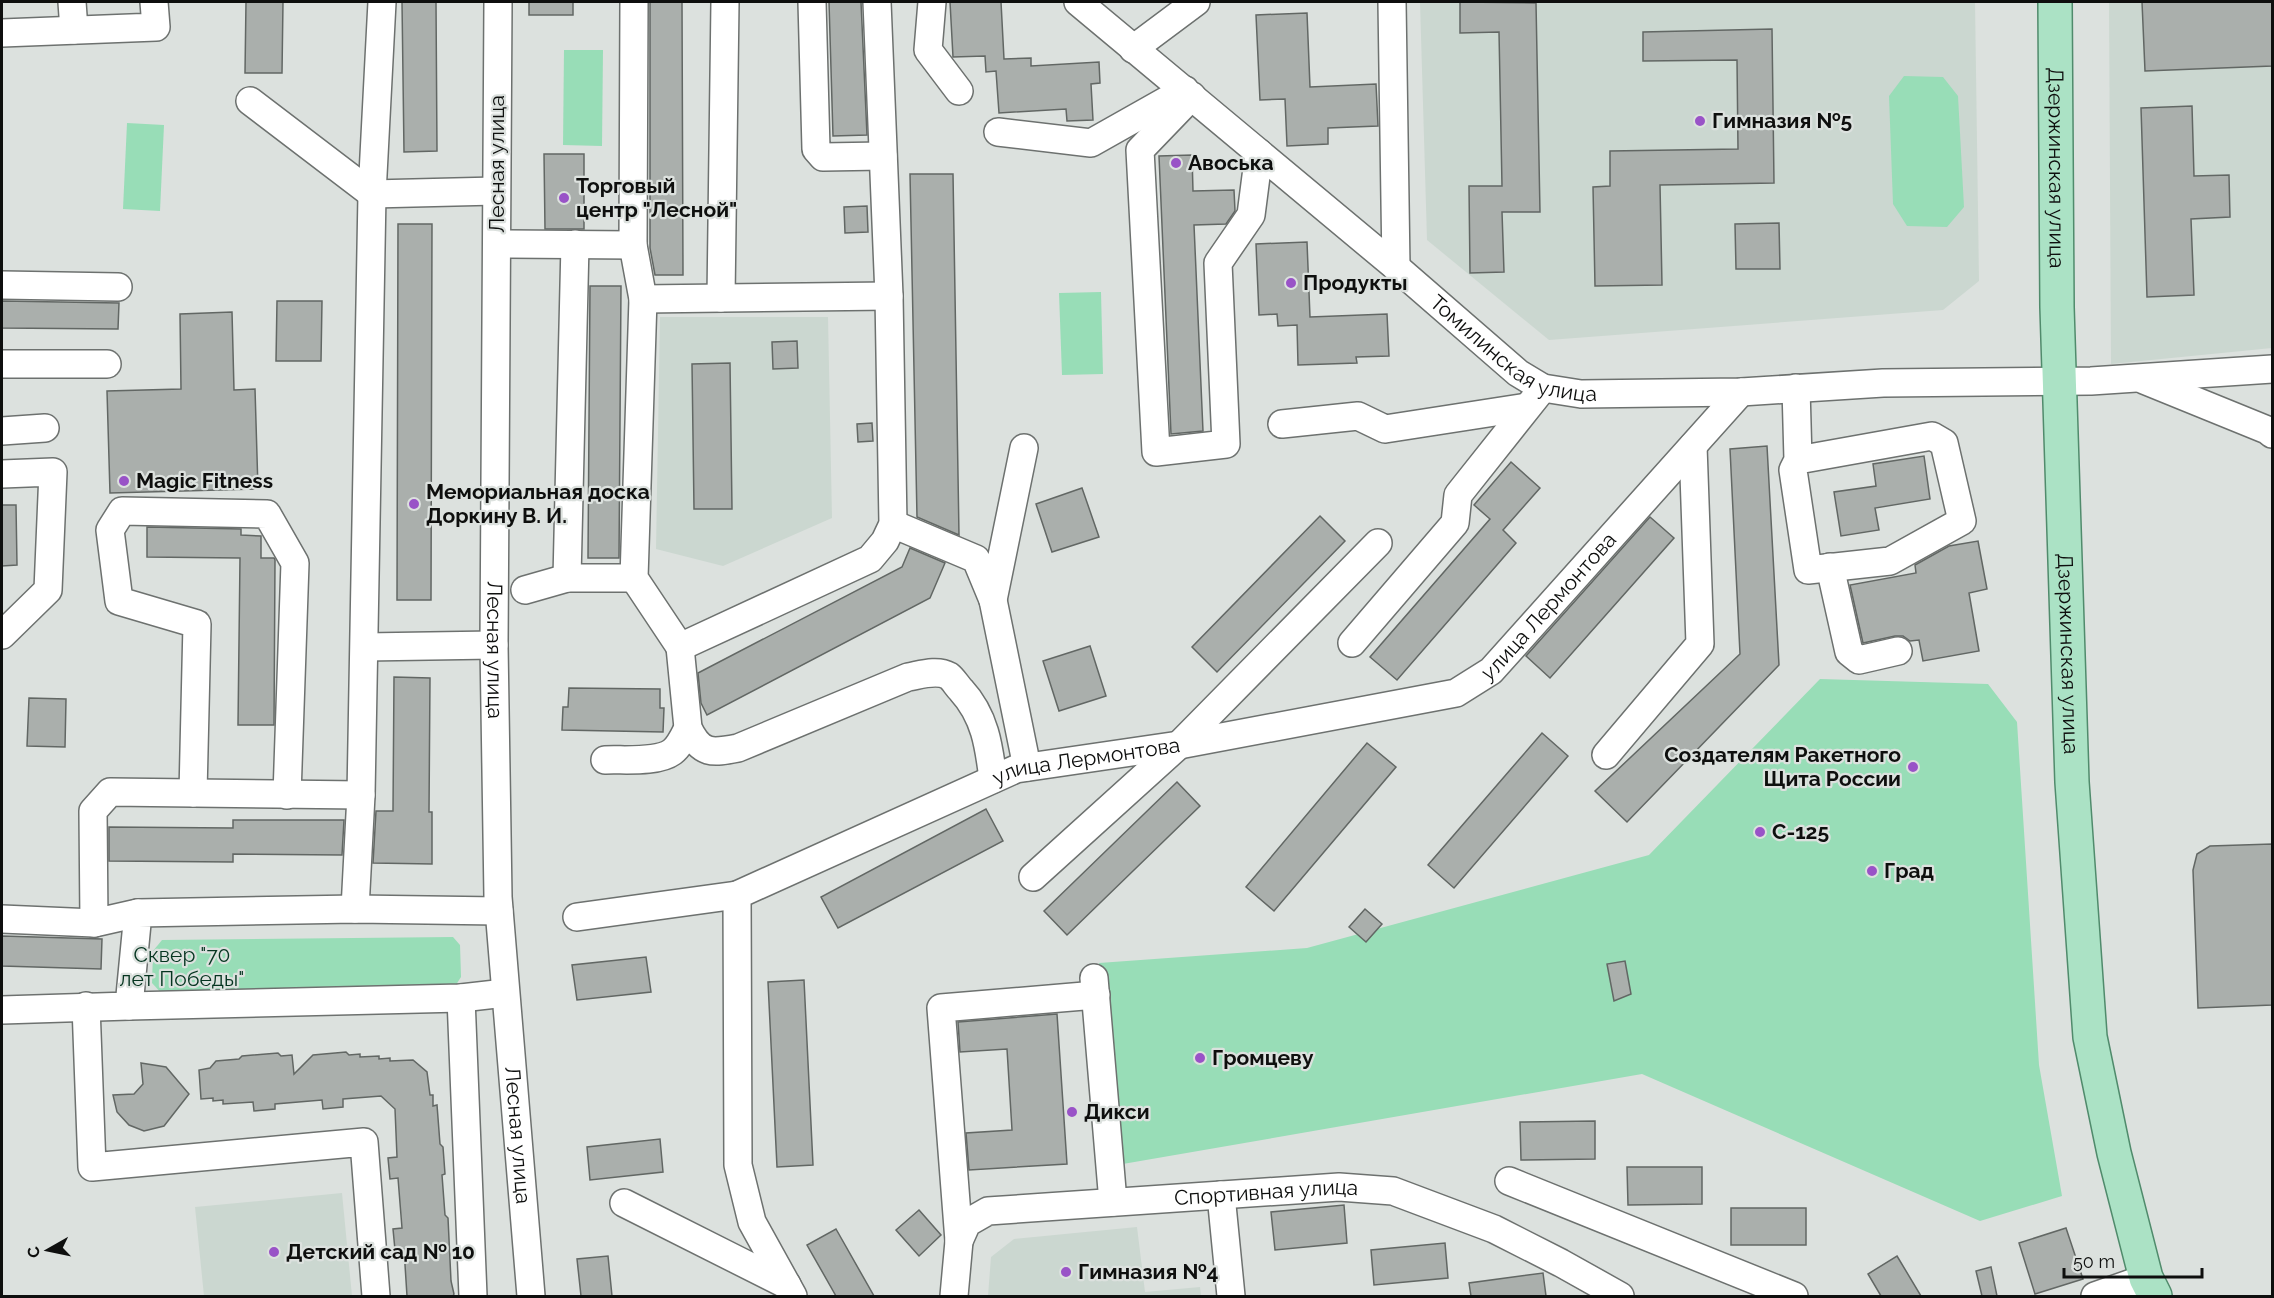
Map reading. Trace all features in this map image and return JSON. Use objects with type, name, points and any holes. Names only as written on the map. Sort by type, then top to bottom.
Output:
[{"type":"main road","name":"Дзержинская улица","points":[[2055,2],[2060,382],[2072,782],[2090,1037],[2114,1153],[2151,1287]]},
{"type":"street","points":[[72,2],[74,30]]},
{"type":"street","points":[[2,33],[156,27],[154,2]]},
{"type":"street","points":[[355,909],[361,795],[372,194],[381,2]]},
{"type":"street","name":"Лесная улица","points":[[498,2],[494,645],[499,911],[531,1296]]},
{"type":"street","points":[[634,2],[633,245],[642,299],[634,578],[680,647],[688,728],[693,740],[705,751],[718,752],[738,748],[908,677],[932,672],[948,676],[969,699],[982,720],[988,738],[993,780]]},
{"type":"street","points":[[721,298],[725,2]]},
{"type":"street","points":[[812,2],[816,149],[823,157],[883,156]]},
{"type":"street","points":[[680,647],[870,559],[885,542],[893,524],[889,296],[877,2]]},
{"type":"street","points":[[932,2],[928,50],[959,91]]},
{"type":"street","name":"Томилинская улица","points":[[1078,2],[1396,267],[1518,373],[1535,397],[1581,394],[1741,392],[1883,383],[2060,382],[2272,369]]},
{"type":"street","points":[[1133,49],[1196,2]]},
{"type":"street","points":[[1392,2],[1396,267]]},
{"type":"street","points":[[998,132],[1091,143],[1188,93]]},
{"type":"street","points":[[1188,93],[1140,150],[1156,452],[1226,444],[1218,263],[1251,215],[1259,153]]},
{"type":"street","points":[[250,101],[372,194],[496,191]]},
{"type":"street","points":[[497,244],[633,245]]},
{"type":"street","points":[[567,578],[575,244]]},
{"type":"street","points":[[2,285],[118,286]]},
{"type":"street","points":[[642,299],[889,296]]},
{"type":"street","points":[[2,364],[107,364]]},
{"type":"street","points":[[2138,378],[2267,430],[2272,435]]},
{"type":"street","points":[[1796,388],[1798,460],[1793,470],[1808,570],[1890,561],[1962,521],[1944,443],[1932,436],[1798,460]]},
{"type":"street","name":"улица Лермонтова","points":[[577,917],[737,895],[1016,769],[1179,745],[1456,693],[1491,670],[1741,392]]},
{"type":"street","points":[[1282,424],[1358,416],[1385,429],[1535,397]]},
{"type":"street","points":[[1352,643],[1455,523],[1458,495],[1535,397]]},
{"type":"street","points":[[2,431],[45,428]]},
{"type":"street","points":[[1606,754],[1700,644],[1694,446]]},
{"type":"street","points":[[993,600],[1024,448]]},
{"type":"street","points":[[2,474],[53,472],[48,590],[2,634]]},
{"type":"street","points":[[193,793],[196,624],[120,601],[110,530],[122,511],[267,514],[296,563],[287,795]]},
{"type":"street","points":[[893,524],[976,559],[993,600],[1027,767]]},
{"type":"street","points":[[1033,877],[1179,745],[1378,543]]},
{"type":"street","points":[[1830,567],[1849,652],[1859,660],[1898,651]]},
{"type":"street","points":[[525,590],[567,578],[634,578]]},
{"type":"street","points":[[364,647],[494,645]]},
{"type":"street","points":[[604,760],[656,758],[671,753],[680,743],[688,728]]},
{"type":"street","points":[[94,923],[93,811],[110,792],[361,795]]},
{"type":"street","points":[[737,895],[738,1165],[752,1222],[790,1291]]},
{"type":"street","points":[[2,919],[94,923],[138,913],[355,909],[499,911]]},
{"type":"street","points":[[129,1006],[138,913]]},
{"type":"street","points":[[954,1296],[959,1241],[941,1008],[1095,986],[1113,1202]]},
{"type":"street","points":[[2,1011],[86,1006],[461,998],[505,993]]},
{"type":"street","points":[[461,998],[473,1296]]},
{"type":"street","points":[[86,1006],[92,1167],[364,1142],[376,1296]]},
{"type":"street","points":[[1509,1181],[1794,1296]]},
{"type":"street","name":"Спортивная улица","points":[[959,1241],[967,1223],[988,1211],[1339,1187],[1393,1191],[1494,1229],[1620,1296]]},
{"type":"street","points":[[1221,1195],[1232,1296]]},
{"type":"street","points":[[624,1203],[790,1291]]},
{"type":"street","points":[[2095,1296],[2151,1287]]},
{"type":"shaded area","name":"Гимназия №5","points":[[1420,2],[1975,2],[1979,281],[1943,310],[1549,340],[1427,240]]},
{"type":"shaded area","points":[[2109,2],[2272,2],[2272,348],[2111,364]]},
{"type":"shaded area","points":[[660,317],[828,317],[832,518],[723,566],[656,549]]},
{"type":"shaded area","name":"Детский сад № 10","points":[[342,1193],[352,1296],[204,1296],[195,1207]]},
{"type":"shaded area","name":"Гимназия №4","points":[[1137,1227],[1145,1292],[1200,1287],[1201,1296],[988,1296],[991,1257],[1014,1239]]},
{"type":"green space","points":[[564,50],[603,50],[602,146],[563,145]]},
{"type":"green space","points":[[1904,76],[1943,77],[1958,96],[1964,207],[1947,227],[1907,226],[1893,204],[1889,96]]},
{"type":"green space","points":[[127,123],[164,125],[160,211],[123,209]]},
{"type":"green space","points":[[1101,292],[1103,374],[1062,375],[1059,293]]},
{"type":"green space","points":[[1820,679],[1988,684],[2017,722],[2039,1065],[2062,1196],[1980,1221],[1642,1074],[1117,1165],[1099,963],[1307,948],[1649,855]]},
{"type":"green space","name":"Сквер \"70 лет Победы\"","points":[[453,937],[460,945],[461,977],[452,991],[163,995],[152,983],[153,951],[162,940]]},
{"type":"building","points":[[246,2],[283,2],[282,73],[245,73]]},
{"type":"building","points":[[402,2],[436,2],[437,151],[404,152]]},
{"type":"building","points":[[529,2],[573,2],[573,15],[529,15]]},
{"type":"building","points":[[650,2],[682,2],[683,275],[655,275],[650,248]]},
{"type":"building","points":[[829,2],[861,2],[867,135],[833,136]]},
{"type":"building","points":[[950,2],[1001,2],[1004,59],[1031,58],[1031,66],[1099,62],[1100,83],[1091,84],[1093,120],[1067,121],[1066,109],[999,113],[996,71],[986,72],[985,56],[953,57]]},
{"type":"building","points":[[1460,2],[1536,3],[1540,212],[1502,212],[1504,272],[1470,273],[1469,186],[1502,186],[1499,32],[1460,33]]},
{"type":"building","points":[[2142,2],[2272,2],[2272,66],[2145,71]]},
{"type":"building","points":[[1307,13],[1310,87],[1376,84],[1378,126],[1328,128],[1328,144],[1287,146],[1285,99],[1260,100],[1256,15]]},
{"type":"building","points":[[1772,29],[1774,183],[1660,185],[1662,285],[1595,286],[1593,187],[1610,186],[1610,151],[1738,149],[1737,60],[1643,61],[1643,32]]},
{"type":"building","points":[[2192,106],[2194,176],[2229,175],[2230,217],[2191,219],[2194,295],[2147,297],[2141,108]]},
{"type":"building","name":"Торговый центр \"Лесной\"","points":[[544,154],[584,154],[584,229],[545,229]]},
{"type":"building","points":[[1192,155],[1193,191],[1234,190],[1235,211],[1226,224],[1194,225],[1203,431],[1171,434],[1159,156]]},
{"type":"building","points":[[910,174],[953,174],[959,535],[917,517]]},
{"type":"building","points":[[867,206],[868,232],[845,233],[844,207]]},
{"type":"building","points":[[1779,223],[1780,269],[1736,269],[1735,224]]},
{"type":"building","points":[[398,224],[432,224],[431,600],[397,600]]},
{"type":"building","points":[[1307,242],[1310,317],[1387,314],[1389,356],[1356,357],[1357,363],[1298,365],[1297,325],[1278,326],[1277,314],[1259,315],[1256,244]]},
{"type":"building","points":[[590,286],[621,286],[619,558],[588,558]]},
{"type":"building","points":[[2,301],[119,303],[118,329],[2,328]]},
{"type":"building","points":[[277,301],[322,301],[321,361],[276,361]]},
{"type":"building","points":[[232,312],[234,390],[255,389],[258,489],[110,493],[107,391],[181,389],[180,314]]},
{"type":"building","points":[[797,341],[798,368],[773,369],[772,342]]},
{"type":"building","points":[[730,363],[732,509],[694,509],[692,364]]},
{"type":"building","points":[[872,423],[873,441],[858,442],[857,424]]},
{"type":"building","points":[[1767,446],[1779,665],[1627,822],[1595,791],[1740,654],[1730,449]]},
{"type":"building","points":[[1924,456],[1930,499],[1875,508],[1879,530],[1841,536],[1834,492],[1876,486],[1873,464]]},
{"type":"building","points":[[1511,462],[1540,488],[1503,530],[1516,543],[1397,680],[1370,657],[1490,519],[1474,505]]},
{"type":"building","points":[[1082,488],[1099,537],[1052,552],[1036,504]]},
{"type":"building","points":[[2,505],[16,505],[17,565],[2,566]]},
{"type":"building","points":[[1320,516],[1345,541],[1217,672],[1192,647]]},
{"type":"building","points":[[1650,517],[1674,538],[1550,678],[1526,656]]},
{"type":"building","points":[[147,527],[241,529],[241,535],[261,536],[261,558],[274,558],[275,560],[274,725],[238,725],[240,558],[147,557]]},
{"type":"building","points":[[1978,541],[1987,589],[1969,593],[1979,651],[1923,661],[1919,640],[1910,641],[1903,636],[1895,636],[1863,643],[1850,585],[1916,573],[1915,565],[1949,546]]},
{"type":"building","points":[[910,548],[945,563],[930,598],[707,715],[701,703],[698,673],[902,567]]},
{"type":"building","points":[[1090,646],[1106,696],[1059,711],[1043,661]]},
{"type":"building","points":[[394,677],[430,678],[429,812],[432,812],[432,864],[373,863],[376,811],[393,811]]},
{"type":"building","points":[[569,688],[660,689],[660,708],[664,708],[663,732],[562,730],[563,707],[568,707]]},
{"type":"building","points":[[29,698],[66,699],[65,747],[27,746]]},
{"type":"building","points":[[1542,733],[1568,756],[1454,888],[1428,865]]},
{"type":"building","points":[[1367,743],[1396,767],[1274,911],[1246,887]]},
{"type":"building","points":[[1177,782],[1200,806],[1067,935],[1044,911]]},
{"type":"building","points":[[986,809],[1003,841],[838,928],[821,897]]},
{"type":"building","points":[[233,820],[344,820],[342,855],[233,854],[233,862],[109,861],[109,827],[233,828]]},
{"type":"building","points":[[2272,844],[2272,1005],[2198,1008],[2193,870],[2197,854],[2210,846]]},
{"type":"building","points":[[1365,909],[1382,924],[1366,942],[1349,927]]},
{"type":"building","points":[[2,936],[102,939],[101,969],[2,966]]},
{"type":"building","points":[[646,957],[651,992],[577,1000],[572,965]]},
{"type":"building","points":[[1625,961],[1631,994],[1614,1001],[1607,964]]},
{"type":"building","points":[[804,980],[813,1165],[777,1167],[768,982]]},
{"type":"building","points":[[1057,1014],[1067,1164],[969,1170],[966,1133],[1012,1130],[1007,1049],[960,1052],[958,1022]]},
{"type":"building","points":[[346,1052],[349,1055],[360,1054],[360,1057],[390,1058],[390,1061],[413,1060],[427,1072],[430,1095],[433,1095],[433,1106],[437,1105],[440,1144],[443,1147],[445,1174],[442,1175],[445,1215],[448,1218],[453,1296],[407,1296],[404,1249],[395,1250],[393,1229],[402,1228],[398,1178],[390,1179],[388,1158],[397,1157],[395,1109],[381,1096],[343,1099],[343,1107],[323,1109],[322,1100],[275,1104],[275,1109],[254,1111],[253,1102],[223,1104],[223,1100],[201,1099],[199,1070],[210,1068],[216,1061],[278,1053],[281,1056],[292,1055],[294,1074],[313,1055]]},
{"type":"building","points":[[141,1063],[166,1067],[189,1094],[164,1126],[144,1131],[129,1125],[117,1112],[113,1095],[134,1094],[143,1084]]},
{"type":"building","points":[[1595,1121],[1595,1159],[1521,1160],[1520,1122]]},
{"type":"building","points":[[660,1139],[663,1172],[590,1180],[587,1147]]},
{"type":"building","points":[[1627,1167],[1702,1167],[1702,1204],[1628,1205]]},
{"type":"building","points":[[1344,1205],[1347,1243],[1275,1250],[1271,1212]]},
{"type":"building","points":[[1731,1208],[1806,1208],[1806,1245],[1731,1245]]},
{"type":"building","points":[[919,1210],[941,1235],[919,1256],[896,1230]]},
{"type":"building","points":[[2066,1228],[2083,1279],[2035,1294],[2019,1243]]},
{"type":"building","points":[[836,1229],[874,1296],[836,1296],[807,1245]]},
{"type":"building","points":[[1445,1243],[1448,1278],[1374,1285],[1371,1250]]},
{"type":"building","points":[[608,1256],[612,1296],[581,1296],[577,1259]]},
{"type":"building","points":[[1897,1256],[1921,1296],[1881,1296],[1868,1274]]},
{"type":"building","points":[[1991,1267],[1997,1296],[1982,1296],[1976,1271]]},
{"type":"building","points":[[1543,1273],[1546,1296],[1471,1296],[1469,1283]]},
{"type":"place","name":"Гимназия №5","points":[[1700,121]]},
{"type":"place","name":"Авоська","points":[[1176,163]]},
{"type":"place","name":"Торговый центр \"Лесной\"","points":[[564,198]]},
{"type":"place","name":"Продукты","points":[[1291,283]]},
{"type":"place","name":"Magic Fitness","points":[[124,481]]},
{"type":"place","name":"Мемориальная доска Доркину В. И.","points":[[414,504]]},
{"type":"place","name":"Создателям Ракетного Щита России","points":[[1913,767]]},
{"type":"place","name":"С-125","points":[[1760,832]]},
{"type":"place","name":"Град","points":[[1872,871]]},
{"type":"place","name":"Громцеву","points":[[1200,1058]]},
{"type":"place","name":"Дикси","points":[[1072,1112]]},
{"type":"place","name":"Детский сад № 10","points":[[274,1252]]},
{"type":"place","name":"Гимназия №4","points":[[1066,1272]]}]
